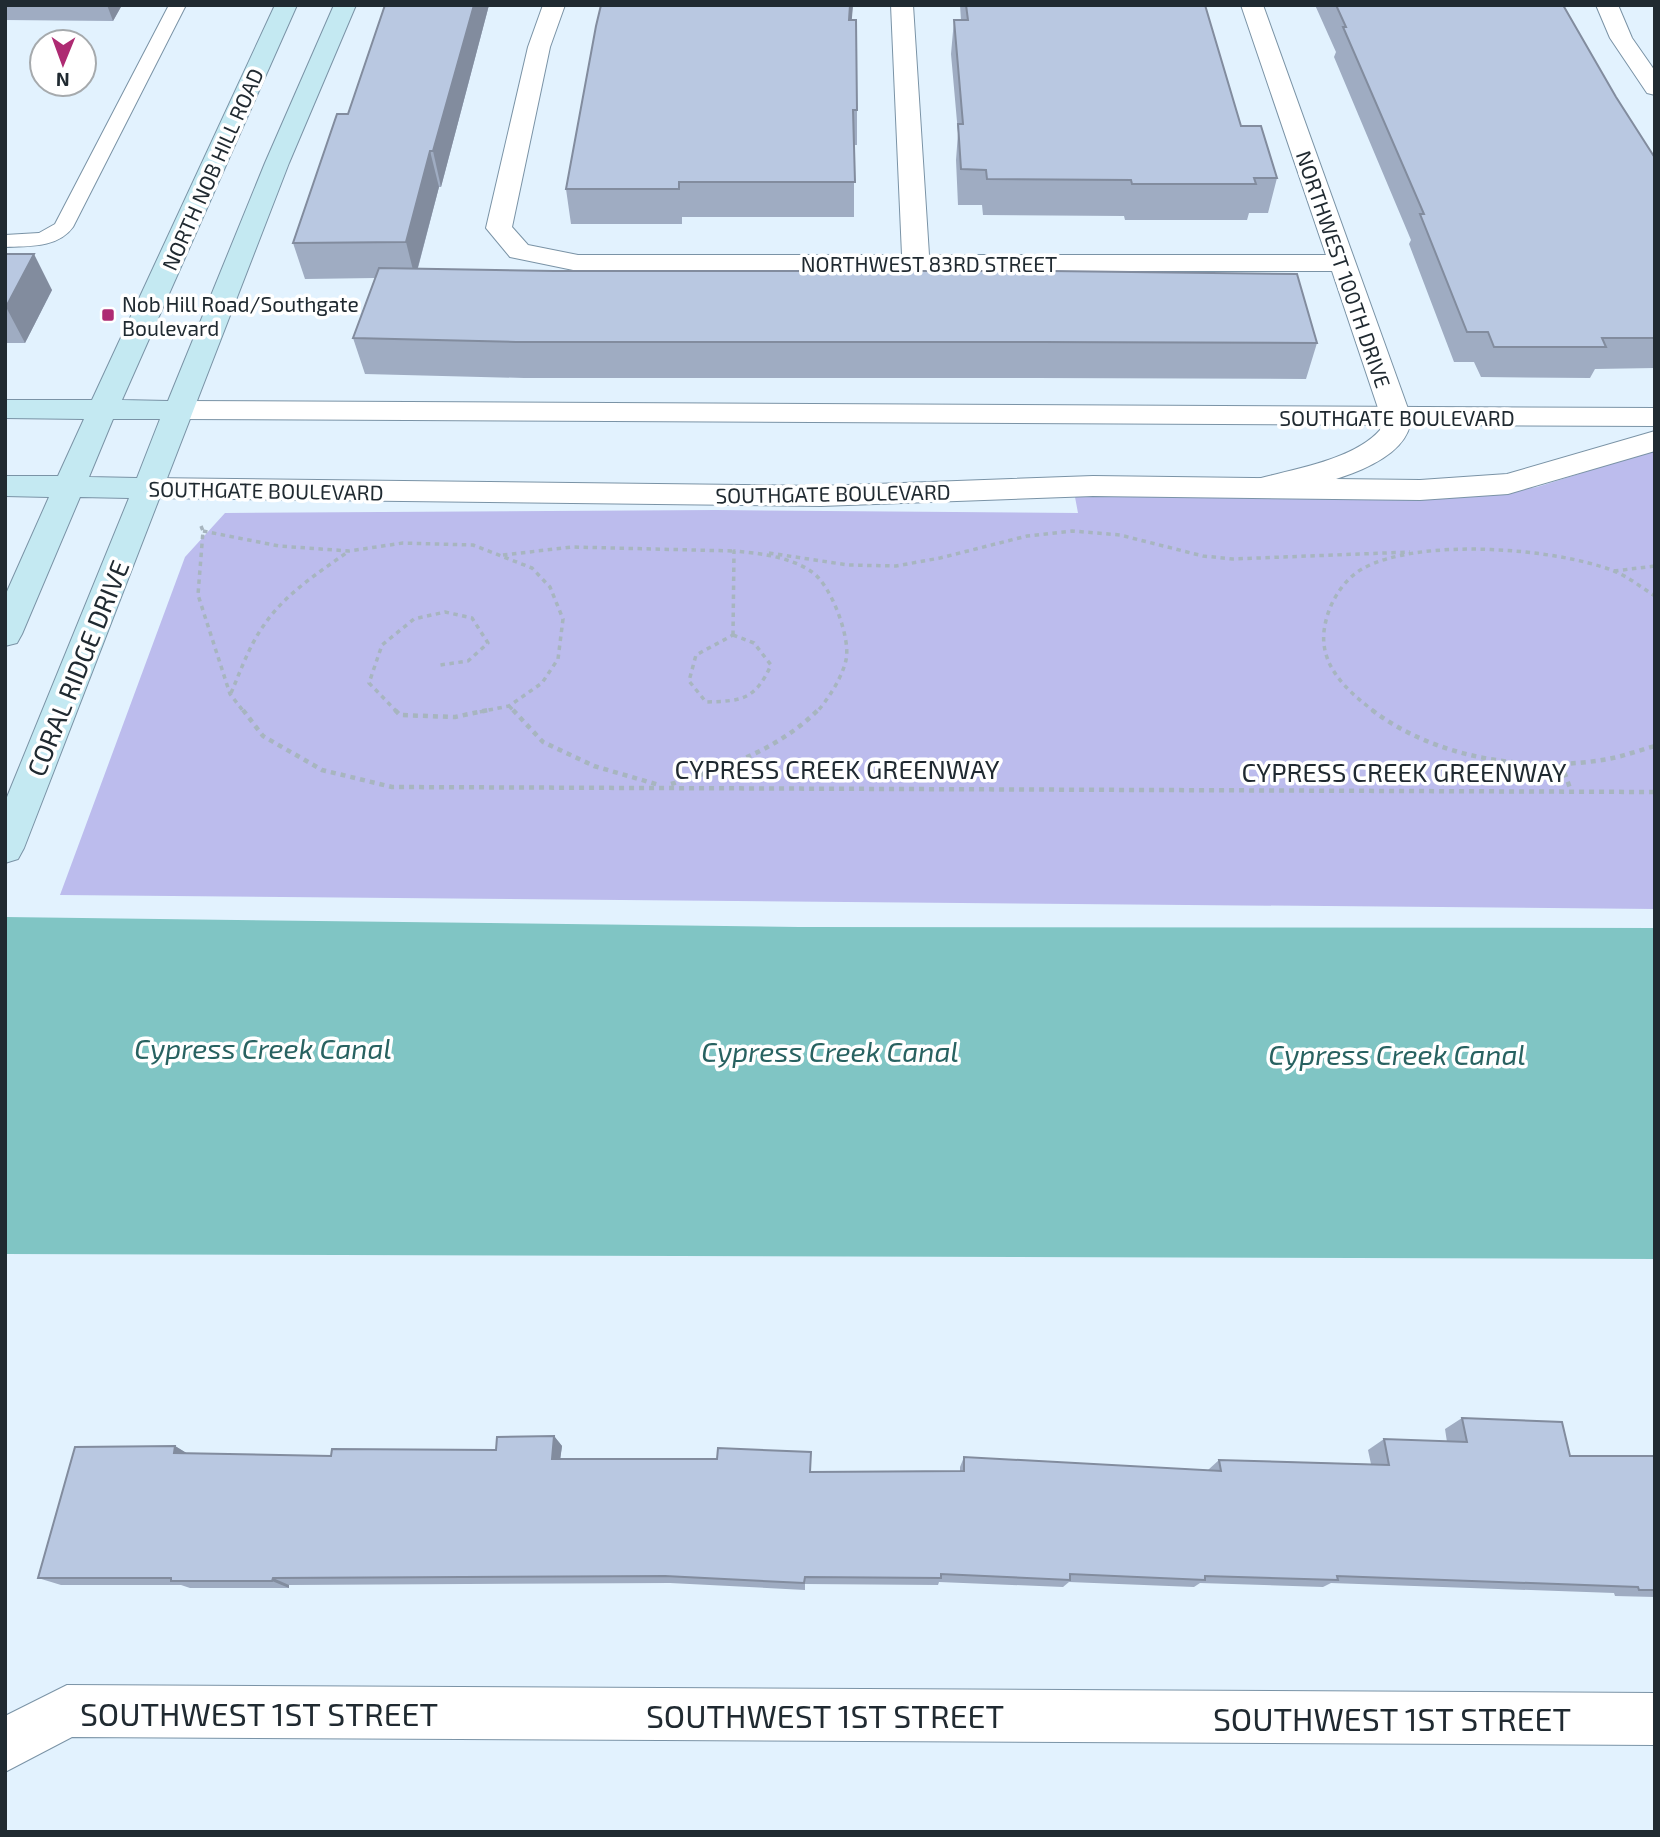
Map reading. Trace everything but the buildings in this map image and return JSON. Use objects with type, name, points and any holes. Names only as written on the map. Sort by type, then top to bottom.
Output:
[{"type":"main road","name":"NORTH NOB HILL ROAD","points":[[69,487],[286,5]]},
{"type":"main road","points":[[149,488],[277,163],[345,5]]},
{"type":"main road","name":"SOUTHGATE BOULEVARD","points":[[5,409],[180,410]]},
{"type":"main road","name":"SOUTHGATE BOULEVARD","points":[[5,486],[149,488]]},
{"type":"main road","points":[[5,634],[69,487]]},
{"type":"main road","name":"CORAL RIDGE DRIVE","points":[[5,848],[149,488]]},
{"type":"street","name":"NORTHWEST 83RD STREET","points":[[554,5],[539,47],[499,228],[519,251],[578,263],[1341,263]]},
{"type":"street","points":[[902,5],[916,263]]},
{"type":"street","name":"NORTHWEST 100TH DRIVE","points":[[1252,5],[1396,417],[1394,433],[1379,449],[1338,467],[1260,488]]},
{"type":"street","points":[[1607,5],[1621,38],[1655,88]]},
{"type":"street","name":"SOUTHGATE BOULEVARD","points":[[180,410],[1655,417]]},
{"type":"street","name":"SOUTHGATE BOULEVARD","points":[[149,488],[821,496],[1093,486],[1420,490],[1508,484],[1655,441]]},
{"type":"street","name":"SOUTHWEST 1ST STREET","points":[[5,1745],[67,1711],[1655,1719]]},
{"type":"lane","points":[[5,241],[39,240],[55,235],[63,227],[178,5]]},
{"type":"path","name":"CYPRESS CREEK GREENWAY","points":[[199,520],[203,531],[198,595],[230,694],[264,736],[322,770],[392,787],[1655,792]]},
{"type":"path","points":[[203,531],[279,546],[349,551],[403,543],[473,545],[506,556],[572,547],[734,551],[762,552],[842,566],[896,566],[939,558],[1021,535],[1073,531],[1169,545],[1205,557],[1270,559],[1366,551],[1462,549],[1512,552],[1613,571],[1655,596]]},
{"type":"path","points":[[440,665],[468,662],[488,643],[472,618],[445,612],[414,619],[382,645],[369,683],[400,715],[456,717],[509,706],[542,683],[558,659],[563,618],[550,587],[532,568],[473,545]]},
{"type":"path","points":[[230,694],[255,638],[278,605],[349,551]]},
{"type":"path","points":[[733,635],[734,551]]},
{"type":"path","points":[[509,706],[543,742],[594,766],[664,786],[723,768],[772,747],[819,710],[847,660],[839,612],[815,574],[762,552]]},
{"type":"path","points":[[1414,552],[1366,567],[1344,582],[1325,618],[1323,646],[1340,684],[1379,716],[1416,737],[1464,752],[1561,763],[1609,759],[1655,746]]},
{"type":"path","points":[[1613,571],[1655,566]]},
{"type":"path","points":[[733,635],[754,643],[771,665],[767,676],[762,687],[741,701],[706,702],[689,681],[696,655],[733,635]]},
{"type":"path","points":[[1561,763],[1571,791]]},
{"type":"shaded area","points":[[1655,450],[1655,909],[60,895],[185,557],[225,513],[716,510],[1078,513],[1075,497],[1486,495],[1537,487]]},
{"type":"water","name":"Cypress Creek Canal","points":[[5,917],[799,927],[1655,928],[1655,1259],[5,1254]]},
{"type":"place","name":"Nob Hill Road/Southgate Boulevard","points":[[108,315]]}]
